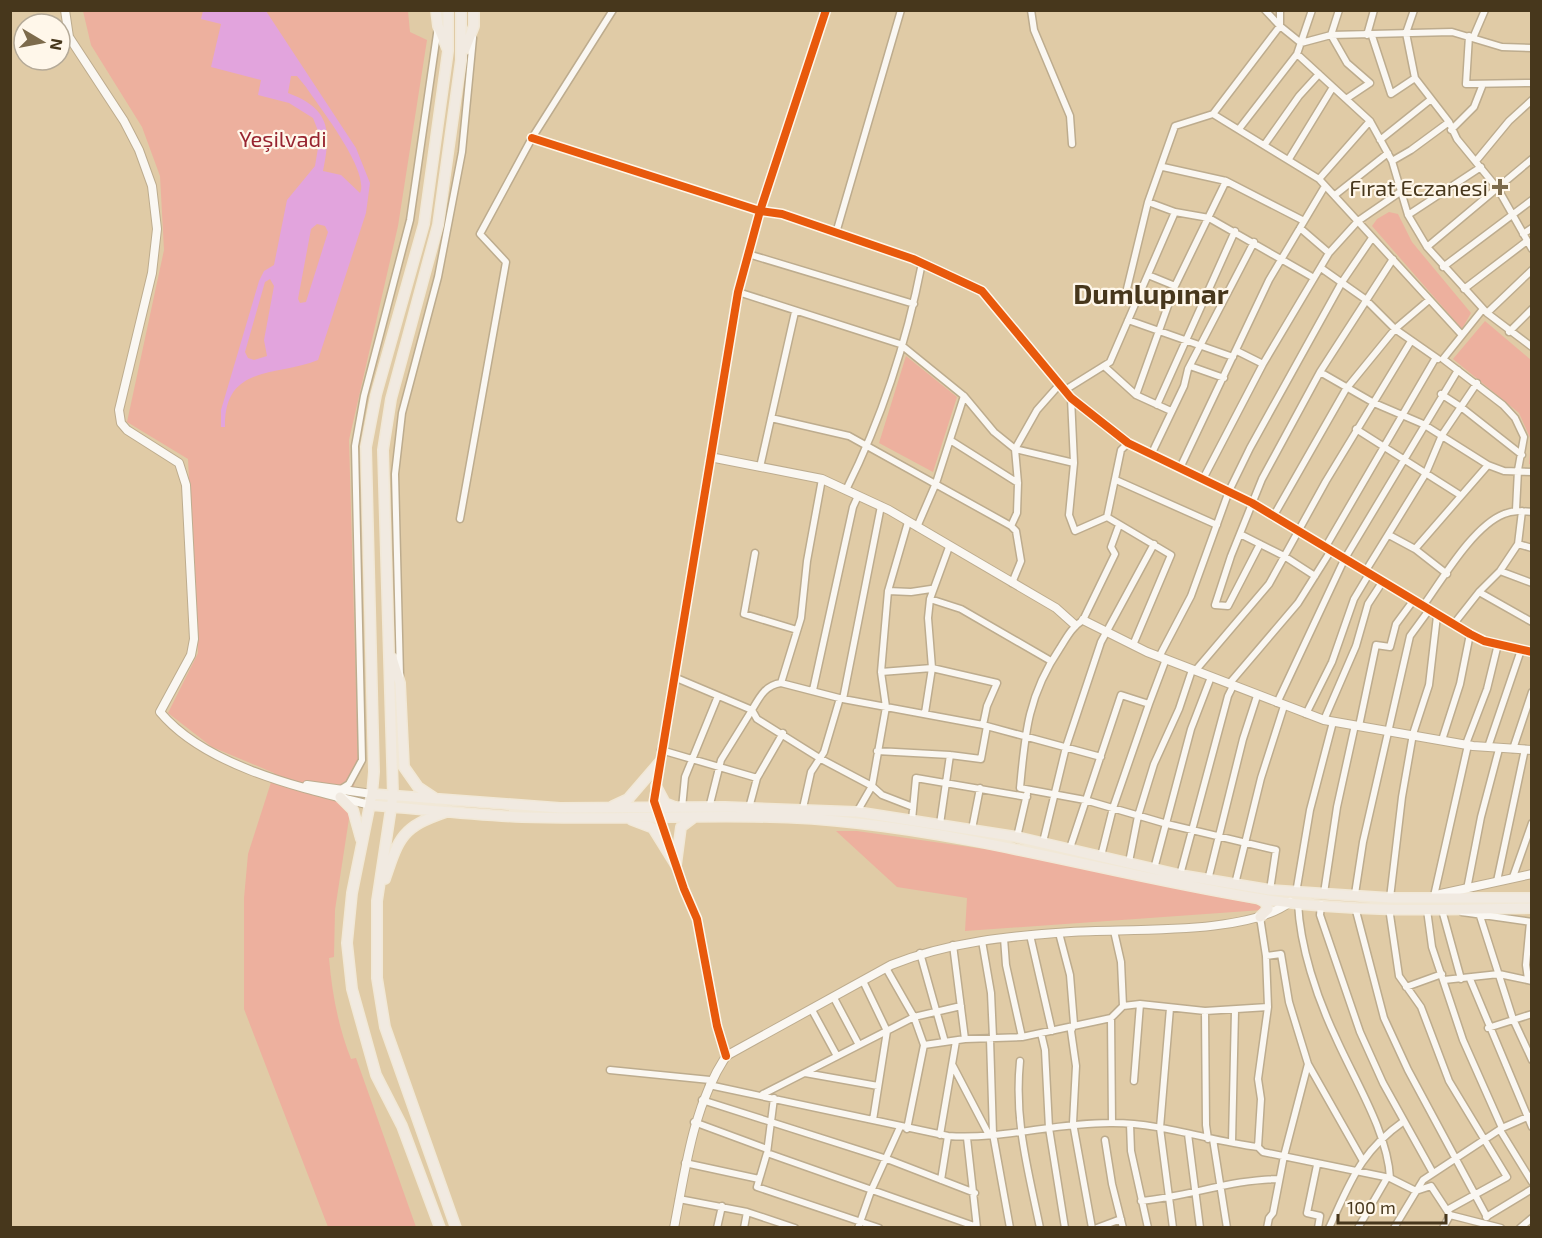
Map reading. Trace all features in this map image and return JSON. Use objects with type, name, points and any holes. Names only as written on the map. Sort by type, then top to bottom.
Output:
[{"type":"main road","points":[[436,10],[438,26],[448,51]]},
{"type":"main road","points":[[440,1227],[402,1126],[376,1075],[352,989],[347,943],[352,893],[372,794],[374,772],[366,447],[375,395],[424,224],[448,51],[448,10]]},
{"type":"main road","points":[[456,1227],[385,1027],[377,978],[377,901],[393,795],[383,450],[391,399],[438,225],[461,60],[461,10]]},
{"type":"main road","points":[[461,60],[474,26],[474,10]]},
{"type":"main road","points":[[389,649],[400,683],[404,767],[418,787],[438,800]]},
{"type":"main road","points":[[606,808],[628,799],[659,763]]},
{"type":"main road","points":[[656,786],[664,803],[679,808]]},
{"type":"main road","points":[[340,793],[353,810],[362,845]]},
{"type":"main road","points":[[372,794],[438,800],[606,808],[696,817],[802,818],[932,832],[1258,899],[1265,902],[1268,909],[1260,917]]},
{"type":"main road","points":[[370,805],[522,817],[626,817],[679,808],[803,808],[857,812],[1044,842],[1180,875],[1270,890],[1295,899],[1321,904],[1355,907],[1434,896],[1532,898]]},
{"type":"main road","points":[[377,901],[402,835],[422,820],[450,811]]},
{"type":"main road","points":[[626,817],[653,828],[676,865]]},
{"type":"main road","points":[[676,865],[681,827],[696,817]]},
{"type":"main road","points":[[1258,899],[1295,899],[1324,893],[1355,894],[1428,910],[1532,908]]},
{"type":"street","points":[[65,10],[69,37],[129,130],[139,150],[153,196],[157,229],[152,273],[119,410],[121,423],[127,430],[179,464],[186,485],[194,639],[191,655],[160,712],[195,744],[243,766],[294,784],[340,793],[372,794]]},
{"type":"street","points":[[459,519],[506,262],[480,234],[532,138],[614,10]]},
{"type":"street","points":[[726,1056],[717,1026],[697,919],[654,801],[738,292],[760,212],[826,10]]},
{"type":"street","points":[[836,233],[901,10]]},
{"type":"street","points":[[1031,10],[1034,30],[1070,116],[1072,144]]},
{"type":"street","points":[[1266,10],[1280,26],[1301,43]]},
{"type":"street","points":[[1125,297],[1148,202],[1175,126],[1213,114],[1280,26],[1278,16],[1280,10]]},
{"type":"street","points":[[1239,129],[1296,54],[1312,10]]},
{"type":"street","points":[[1339,10],[1331,35],[1347,63],[1370,83],[1346,99]]},
{"type":"street","points":[[1374,10],[1370,35],[1391,94],[1415,78]]},
{"type":"street","points":[[1414,10],[1406,33],[1415,78],[1449,122],[1451,130],[1498,189],[1532,249]]},
{"type":"street","points":[[1485,10],[1471,37],[1466,84],[1532,83]]},
{"type":"street","points":[[340,793],[349,784],[362,759],[355,446],[364,396],[410,220],[438,26]]},
{"type":"street","points":[[400,683],[395,474],[402,412],[438,277],[462,152],[474,26]]},
{"type":"street","points":[[1301,43],[1331,35],[1452,32],[1502,47],[1532,48]]},
{"type":"street","points":[[1296,54],[1370,121],[1392,161],[1403,190],[1408,215],[1426,247],[1485,311],[1509,332],[1532,347]]},
{"type":"street","points":[[1265,144],[1299,96],[1319,74]]},
{"type":"street","points":[[1451,130],[1474,106],[1483,84]]},
{"type":"street","points":[[1289,159],[1334,87]]},
{"type":"street","points":[[1380,140],[1430,100]]},
{"type":"street","points":[[1476,161],[1509,121],[1532,100]]},
{"type":"street","points":[[1213,114],[1319,179],[1462,335]]},
{"type":"street","points":[[1319,179],[1370,121]]},
{"type":"street","points":[[1392,161],[1412,150],[1449,122]]},
{"type":"street","points":[[532,138],[760,212],[782,214],[922,263],[982,291],[1071,398],[1128,443],[1229,491],[1470,634],[1532,652]]},
{"type":"street","points":[[1335,195],[1388,153]]},
{"type":"street","points":[[1426,247],[1532,159]]},
{"type":"street","points":[[1162,166],[1226,181],[1304,220]]},
{"type":"street","points":[[1408,215],[1481,167]]},
{"type":"street","points":[[1136,395],[1157,330],[1175,286],[1226,181]]},
{"type":"street","points":[[1180,468],[1282,258],[1324,186]]},
{"type":"street","points":[[1203,479],[1263,364],[1329,253],[1358,221],[1403,190]]},
{"type":"street","points":[[1443,267],[1532,201]]},
{"type":"street","points":[[1148,202],[1175,212],[1209,218],[1314,278]]},
{"type":"street","points":[[1011,526],[1017,513],[1018,483],[1015,449],[1037,410],[1063,387],[1110,362],[1175,212]]},
{"type":"street","points":[[1300,228],[1329,253]]},
{"type":"street","points":[[1523,234],[1532,228]]},
{"type":"street","points":[[1157,405],[1235,231]]},
{"type":"street","points":[[1101,856],[1113,808],[1163,658],[1191,596],[1229,491],[1342,282],[1372,238]]},
{"type":"street","points":[[1464,289],[1527,241]]},
{"type":"street","points":[[1151,455],[1190,366],[1254,242]]},
{"type":"street","points":[[748,254],[914,304]]},
{"type":"street","points":[[1260,544],[1228,606],[1215,605],[1252,504],[1320,372],[1365,299],[1393,259]]},
{"type":"street","points":[[846,490],[868,446],[914,304],[922,263]]},
{"type":"street","points":[[1321,268],[1365,299],[1395,329],[1411,341],[1435,358],[1443,359],[1476,383],[1515,418],[1524,437],[1518,470],[1518,544],[1500,571],[1479,592],[1453,625]]},
{"type":"street","points":[[1443,359],[1485,311],[1532,270]]},
{"type":"street","points":[[1148,275],[1175,286]]},
{"type":"street","points":[[738,292],[900,344],[964,396],[994,432],[1015,449],[1074,463]]},
{"type":"street","points":[[1273,517],[1346,389],[1395,329],[1429,300]]},
{"type":"street","points":[[1509,332],[1532,309]]},
{"type":"street","points":[[760,467],[795,312]]},
{"type":"street","points":[[1128,321],[1263,364]]},
{"type":"street","points":[[1129,862],[1138,816],[1154,764],[1179,710],[1193,670],[1269,584],[1356,429],[1411,341]]},
{"type":"street","points":[[1180,875],[1231,685],[1298,603],[1315,576],[1435,358]]},
{"type":"street","points":[[1104,366],[1136,395],[1171,411]]},
{"type":"street","points":[[1190,366],[1224,378]]},
{"type":"street","points":[[1235,884],[1280,704],[1344,560],[1441,394],[1458,370]]},
{"type":"street","points":[[1320,372],[1346,389],[1423,424],[1488,465],[1504,471],[1532,472]]},
{"type":"street","points":[[1306,714],[1332,662],[1354,599],[1367,573],[1426,473],[1442,435],[1476,383]]},
{"type":"street","points":[[1441,394],[1522,455]]},
{"type":"street","points":[[917,527],[936,483],[964,396]]},
{"type":"street","points":[[1071,398],[1074,463],[1069,515],[1075,531],[1107,517]]},
{"type":"street","points":[[771,418],[849,436],[1011,526],[1016,531],[1021,561],[1012,583]]},
{"type":"street","points":[[1356,429],[1460,495]]},
{"type":"street","points":[[950,440],[1018,483]]},
{"type":"street","points":[[1107,517],[1121,450],[1128,443]]},
{"type":"street","points":[[710,457],[822,479],[881,506],[1056,608],[1075,625]]},
{"type":"street","points":[[1415,549],[1488,465]]},
{"type":"street","points":[[781,683],[797,630],[822,479]]},
{"type":"street","points":[[1116,480],[1217,525]]},
{"type":"street","points":[[813,690],[853,507],[858,496]]},
{"type":"street","points":[[803,808],[811,772],[820,758],[842,699],[881,506]]},
{"type":"street","points":[[1355,894],[1410,636],[1447,574],[1491,521],[1519,511],[1532,512]]},
{"type":"street","points":[[1107,517],[1171,555],[1133,645]]},
{"type":"street","points":[[857,812],[872,786],[886,707],[880,672],[888,591],[908,522]]},
{"type":"street","points":[[1119,525],[1111,547],[1114,554],[1083,620],[1075,625],[1051,661],[1030,705],[1020,788],[1085,800],[1167,824],[1276,850],[1270,890]]},
{"type":"street","points":[[1240,534],[1284,556],[1315,576]]},
{"type":"street","points":[[1389,535],[1415,549],[1447,574]]},
{"type":"street","points":[[1044,842],[1066,747],[1101,642],[1108,634],[1154,544]]},
{"type":"street","points":[[1518,544],[1532,548]]},
{"type":"street","points":[[925,713],[932,669],[928,618],[931,590],[949,547]]},
{"type":"street","points":[[755,554],[744,614],[797,630]]},
{"type":"street","points":[[1500,571],[1532,583]]},
{"type":"street","points":[[1358,1227],[1388,1178],[1380,1138],[1335,1036],[1299,923],[1295,899],[1310,810],[1329,721],[1356,646],[1368,604],[1383,581]]},
{"type":"street","points":[[888,591],[931,590]]},
{"type":"street","points":[[1479,592],[1532,622]]},
{"type":"street","points":[[930,599],[961,609],[1051,661]]},
{"type":"street","points":[[1324,893],[1337,807],[1376,645],[1390,647],[1396,624],[1413,601]]},
{"type":"street","points":[[1437,616],[1429,685],[1413,734],[1402,797],[1389,902],[1399,976],[1421,1006],[1449,1081],[1507,1177],[1448,1212],[1443,1227]]},
{"type":"street","points":[[1083,620],[1108,634],[1163,658],[1257,696],[1329,721],[1467,745],[1499,749],[1530,748],[1497,880]]},
{"type":"street","points":[[1442,740],[1460,684],[1470,634]]},
{"type":"street","points":[[1498,644],[1487,689],[1467,745],[1434,896],[1497,880],[1532,874]]},
{"type":"street","points":[[1488,747],[1521,650]]},
{"type":"street","points":[[877,751],[981,759],[987,706],[997,683],[932,669],[880,672]]},
{"type":"street","points":[[674,677],[752,710],[757,719],[820,758],[872,786],[882,795],[913,807]]},
{"type":"street","points":[[1154,868],[1191,729],[1211,677]]},
{"type":"street","points":[[709,808],[719,768],[752,710],[767,688],[781,683],[842,699],[985,726],[1101,757]]},
{"type":"street","points":[[1513,749],[1532,692]]},
{"type":"street","points":[[1070,848],[1121,695],[1149,704]]},
{"type":"street","points":[[679,808],[685,777],[718,696]]},
{"type":"street","points":[[1208,880],[1243,739],[1257,696]]},
{"type":"street","points":[[749,808],[757,778],[783,733]]},
{"type":"street","points":[[1467,889],[1480,817],[1499,749]]},
{"type":"street","points":[[661,750],[691,761],[757,778]]},
{"type":"street","points":[[940,824],[950,755]]},
{"type":"street","points":[[912,820],[916,778],[1027,797]]},
{"type":"street","points":[[972,829],[980,788]]},
{"type":"street","points":[[1017,837],[1028,789]]},
{"type":"street","points":[[340,793],[370,805]]},
{"type":"street","points":[[1513,877],[1532,824]]},
{"type":"street","points":[[675,1227],[694,1122],[710,1082],[726,1056],[886,968],[920,953],[953,945],[1004,938],[1212,925],[1260,917],[1276,912],[1295,899]]},
{"type":"street","points":[[1321,904],[1320,915],[1360,1032],[1404,1121],[1433,1173]]},
{"type":"street","points":[[1355,907],[1384,1018],[1407,1070],[1487,1217]]},
{"type":"street","points":[[1428,910],[1432,947],[1463,1040],[1501,1129],[1532,1182]]},
{"type":"street","points":[[1442,910],[1461,979]]},
{"type":"street","points":[[1406,987],[1443,977],[1470,979],[1499,974],[1530,980],[1526,965],[1531,922],[1480,916],[1453,910]]},
{"type":"street","points":[[1480,916],[1513,1019],[1532,1060]]},
{"type":"street","points":[[1258,1147],[1261,1099],[1258,1078],[1268,1007],[1266,956],[1260,917]]},
{"type":"street","points":[[1114,931],[1121,962],[1124,1006]]},
{"type":"street","points":[[1059,933],[1070,975],[1074,1024],[1071,1031],[1076,1066],[1073,1123],[1092,1227]]},
{"type":"street","points":[[1030,935],[1052,1031]]},
{"type":"street","points":[[1004,938],[1005,965],[1022,1037]]},
{"type":"street","points":[[982,941],[991,993],[991,1135],[1010,1227]]},
{"type":"street","points":[[953,945],[965,1039]]},
{"type":"street","points":[[920,953],[945,1042]]},
{"type":"street","points":[[1266,956],[1281,954],[1289,1002],[1308,1064],[1363,1161]]},
{"type":"street","points":[[859,1224],[871,1191],[904,1128],[924,1045],[914,1017],[886,968]]},
{"type":"street","points":[[1470,979],[1488,1028],[1532,1127]]},
{"type":"street","points":[[863,981],[887,1031],[873,1120]]},
{"type":"street","points":[[834,998],[860,1045]]},
{"type":"street","points":[[924,1045],[965,1039],[1022,1037],[1074,1024],[1111,1018],[1124,1006],[1140,1004],[1205,1011],[1235,1011],[1268,1007]]},
{"type":"street","points":[[1134,1081],[1140,1004]]},
{"type":"street","points":[[762,1095],[914,1017],[961,1006]]},
{"type":"street","points":[[1170,1008],[1160,1128],[1173,1227]]},
{"type":"street","points":[[812,1010],[837,1056]]},
{"type":"street","points":[[1205,1011],[1206,1125],[1222,1188],[1227,1227]]},
{"type":"street","points":[[1232,1142],[1235,1011]]},
{"type":"street","points":[[1488,1028],[1532,1014]]},
{"type":"street","points":[[1111,1018],[1112,1122]]},
{"type":"street","points":[[1041,1033],[1046,1050],[1049,1128],[1065,1227]]},
{"type":"street","points":[[941,1180],[956,1041]]},
{"type":"street","points":[[1020,1061],[1016,1098],[1020,1132],[1040,1227]]},
{"type":"street","points":[[1267,1227],[1273,1213],[1284,1156],[1308,1064]]},
{"type":"street","points":[[953,1065],[991,1135]]},
{"type":"street","points":[[610,1070],[710,1082],[944,1136],[967,1138],[1073,1123],[1112,1122],[1160,1128],[1258,1147],[1263,1152],[1317,1165],[1388,1178],[1416,1191],[1431,1186],[1448,1212],[1500,1227]]},
{"type":"street","points":[[805,1073],[878,1086]]},
{"type":"street","points":[[774,1098],[767,1151],[757,1187],[859,1224],[879,1227]]},
{"type":"street","points":[[702,1100],[887,1159],[975,1193]]},
{"type":"street","points":[[1394,1227],[1423,1180],[1501,1129],[1529,1116]]},
{"type":"street","points":[[1329,1227],[1355,1172],[1380,1138],[1404,1121]]},
{"type":"street","points":[[694,1122],[871,1191],[977,1227],[975,1193],[967,1138]]},
{"type":"street","points":[[1130,1124],[1131,1151],[1148,1227]]},
{"type":"street","points":[[1188,1134],[1200,1227]]},
{"type":"street","points":[[1105,1140],[1123,1227]]},
{"type":"street","points":[[685,1163],[759,1179]]},
{"type":"street","points":[[1317,1165],[1307,1213],[1320,1216],[1318,1227]]},
{"type":"street","points":[[1141,1201],[1168,1199],[1222,1188],[1252,1179],[1279,1179]]},
{"type":"street","points":[[1481,1222],[1532,1189]]},
{"type":"street","points":[[679,1199],[747,1212],[795,1227]]},
{"type":"street","points":[[717,1227],[722,1206]]},
{"type":"street","points":[[744,1227],[747,1212]]},
{"type":"street","points":[[1520,1227],[1532,1218]]},
{"type":"street","points":[[1096,1227],[1121,1219]]},
{"type":"green space","name":"Yeşilvadi","points":[[83,11],[408,11],[410,32],[427,40],[398,226],[349,440],[358,760],[335,910],[334,957],[329,958],[336,1009],[346,1047],[351,1059],[356,1058],[416,1227],[328,1227],[244,1009],[244,898],[248,854],[274,773],[212,747],[168,713],[198,653],[188,459],[127,422],[164,250],[160,176],[142,127],[91,45]]},
{"type":"green space","points":[[1389,212],[1398,214],[1412,242],[1471,313],[1462,329],[1372,226],[1377,219]]},
{"type":"green space","points":[[1485,321],[1531,360],[1531,440],[1519,413],[1453,359]]},
{"type":"green space","points":[[906,356],[957,397],[933,472],[879,443]]},
{"type":"green space","points":[[1531,440],[1531,464],[1529,464]]},
{"type":"green space","points":[[836,831],[857,831],[1005,852],[1259,905],[1262,910],[965,931],[967,898],[897,887]]},
{"type":"shaded area","points":[[203,11],[266,11],[356,148],[370,183],[366,213],[318,360],[255,376],[243,383],[233,392],[227,407],[225,427],[221,427],[221,410],[259,281],[264,271],[274,265],[287,200],[315,166],[320,136],[313,118],[289,103],[258,95],[261,80],[211,67],[221,24],[201,19]],"holes":[[[291,76],[297,76],[306,87],[351,155],[358,170],[361,183],[360,193],[341,175],[323,171],[327,144],[325,123],[313,106],[288,93]],[[317,224],[325,226],[328,232],[306,302],[300,303],[298,299],[311,229]],[[270,279],[274,286],[264,340],[267,356],[254,360],[248,358],[245,352],[265,282]]]},
{"type":"cycle path","points":[[726,1056],[717,1026],[697,919],[684,889],[654,801],[738,292],[760,211],[826,10]]},
{"type":"cycle path","points":[[532,138],[760,211],[782,214],[913,259],[982,291],[1071,398],[1128,443],[1252,503],[1470,634],[1484,641],[1532,652]]},
{"type":"place","name":"Fırat Eczanesi","points":[[1500,187]]},
{"type":"district","name":"Dumlupınar","points":[[1151,293]]}]
